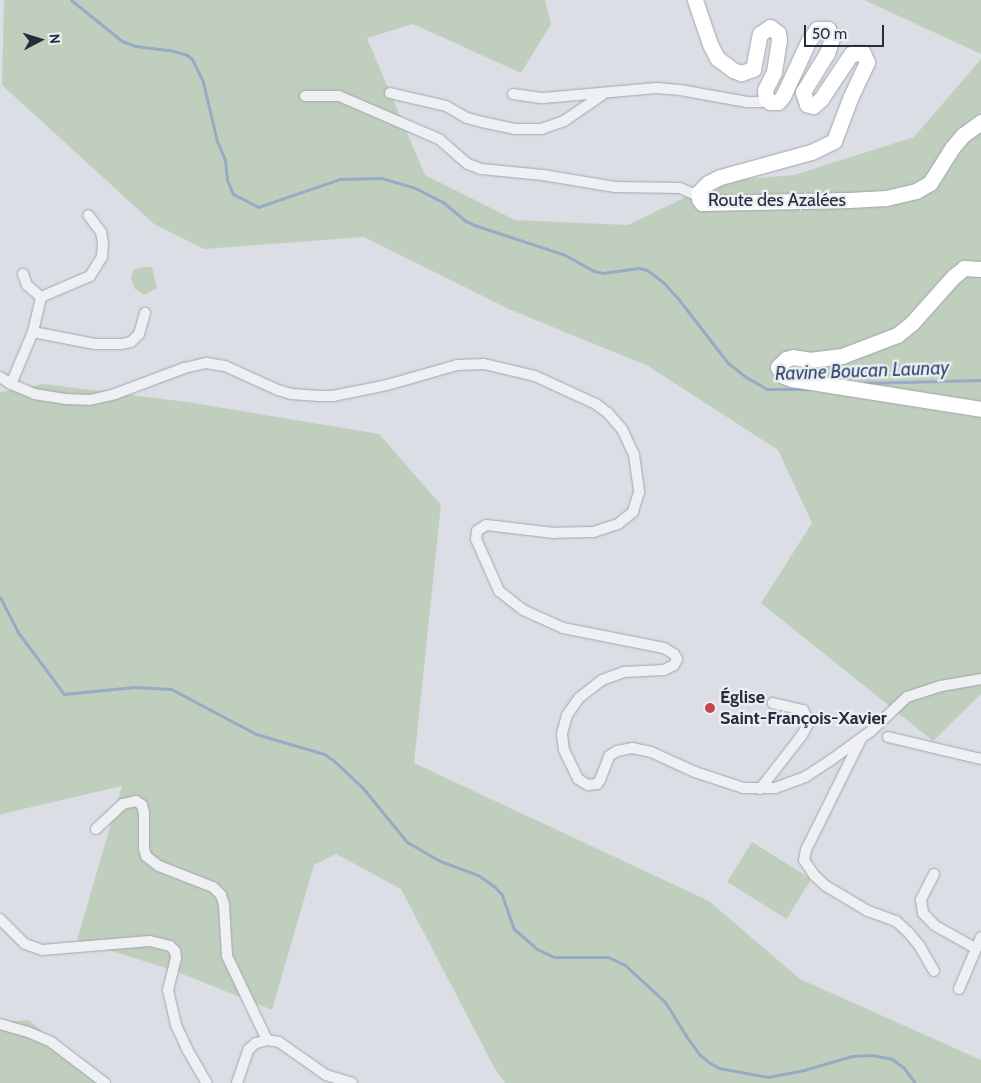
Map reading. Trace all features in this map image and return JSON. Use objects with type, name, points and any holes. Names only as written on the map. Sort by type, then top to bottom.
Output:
[{"type":"main road","points":[[695,0],[710,44],[717,58],[733,70],[741,73],[753,70],[760,34],[770,27],[778,33],[778,48],[774,72],[765,90],[766,98],[770,102]]},
{"type":"main road","name":"Route des Azalées","points":[[770,102],[778,102],[783,96],[808,42],[817,29],[828,29],[832,38],[827,53],[803,92],[807,104],[813,106],[817,104],[851,54],[863,53],[866,56],[867,67],[851,96],[834,141],[811,152],[720,177],[702,188],[698,196],[702,203],[849,200],[902,195],[916,191],[930,183],[952,148],[963,135],[981,122]]},
{"type":"main road","points":[[981,268],[964,268],[953,277],[912,323],[897,335],[842,356],[812,360],[793,357],[786,359],[778,367],[779,372],[792,379],[981,409]]},
{"type":"street","points":[[513,94],[543,98],[658,88],[748,102],[770,102]]},
{"type":"street","points":[[390,93],[440,104],[482,122],[514,129],[541,129],[564,121],[588,102],[607,92]]},
{"type":"street","points":[[305,96],[339,96],[439,139],[468,164],[481,169],[543,175],[615,187],[680,188],[698,196]]},
{"type":"street","points":[[41,297],[82,281],[98,267],[102,257],[103,244],[101,232],[88,215]]},
{"type":"street","points":[[23,274],[27,284],[41,297]]},
{"type":"street","points":[[11,384],[33,332],[41,297]]},
{"type":"street","points":[[33,332],[95,344],[122,344],[131,342],[139,334],[145,313]]},
{"type":"street","points":[[0,377],[34,394],[65,399],[90,400],[115,394],[184,368],[206,363],[225,366],[291,394],[333,396],[387,385],[442,368],[470,363],[495,365],[535,376],[583,396],[608,413],[622,429],[634,455],[639,492],[632,512],[618,524],[593,532],[554,533],[486,525],[477,531],[476,538],[499,591],[523,610],[539,619],[570,630],[664,648],[674,654],[677,659],[670,668],[614,674],[590,688],[567,715],[562,734],[564,750],[578,779],[588,785],[597,784],[600,780],[609,756],[616,751],[632,748],[658,754],[719,782],[743,788],[760,789],[781,786],[805,777],[876,728],[907,697],[941,686],[981,679]]},
{"type":"street","points":[[760,789],[802,735],[808,724],[808,716],[803,710],[773,703]]},
{"type":"street","points":[[888,737],[981,759]]},
{"type":"street","points":[[861,738],[851,762],[806,850],[804,860],[814,876],[826,886],[868,911],[896,921],[919,945],[934,971]]},
{"type":"street","points":[[96,828],[123,804],[136,801],[142,805],[144,813],[144,848],[146,856],[159,866],[214,887],[221,895],[224,905],[227,956],[266,1040]]},
{"type":"street","points":[[934,874],[921,900],[923,913],[934,924],[975,948]]},
{"type":"street","points":[[0,919],[26,944],[42,950],[150,941],[170,946],[175,951],[176,958],[168,990],[176,1024],[187,1049],[207,1083]]},
{"type":"street","points":[[960,988],[981,937]]},
{"type":"street","points":[[0,1024],[28,1032],[50,1042],[105,1083]]},
{"type":"street","points":[[237,1083],[249,1049],[256,1043],[266,1040],[280,1042],[326,1075],[352,1083]]},
{"type":"green space","points":[[4,0],[545,0],[551,24],[521,73],[413,24],[367,38],[425,175],[515,220],[628,225],[719,181],[794,175],[914,137],[981,59],[981,694],[933,741],[761,603],[812,523],[778,450],[648,366],[511,310],[364,237],[204,249],[154,224],[2,85]]},
{"type":"green space","points":[[864,0],[981,0],[981,54]]},
{"type":"green space","points":[[152,267],[157,288],[144,295],[135,289],[131,278],[133,270]]},
{"type":"green space","points":[[44,384],[187,402],[379,434],[441,505],[414,763],[709,901],[800,979],[981,1060],[981,1083],[505,1083],[495,1069],[401,889],[336,854],[314,865],[272,1010],[175,971],[77,940],[122,786],[0,816],[0,392]]},
{"type":"green space","points":[[752,842],[811,879],[786,919],[727,882]]},
{"type":"green space","points":[[29,1020],[102,1083],[0,1083],[0,1022]]},
{"type":"waterway","name":"Ravine Boucan Launay","points":[[71,0],[122,41],[135,46],[170,50],[187,55],[192,59],[203,82],[217,141],[225,160],[227,180],[233,194],[258,207],[340,179],[381,178],[413,187],[443,202],[466,221],[474,225],[565,255],[594,271],[603,273],[639,268],[647,270],[663,282],[680,301],[728,363],[746,377],[767,389],[814,389]]},
{"type":"waterway","name":"Ravine Boucan Launay","points":[[864,383],[981,380]]},
{"type":"waterway","points":[[0,597],[17,631],[64,694],[134,687],[171,689],[256,734],[324,754],[362,787],[407,842],[440,861],[478,875],[494,886],[502,895],[514,929],[537,949],[554,957],[608,957],[625,965],[665,1002],[700,1055],[719,1068],[768,1077],[804,1070],[852,1056],[872,1055],[892,1059],[904,1068],[915,1083]]},
{"type":"place","name":"Église Saint-François-Xavier","points":[[710,708]]}]
